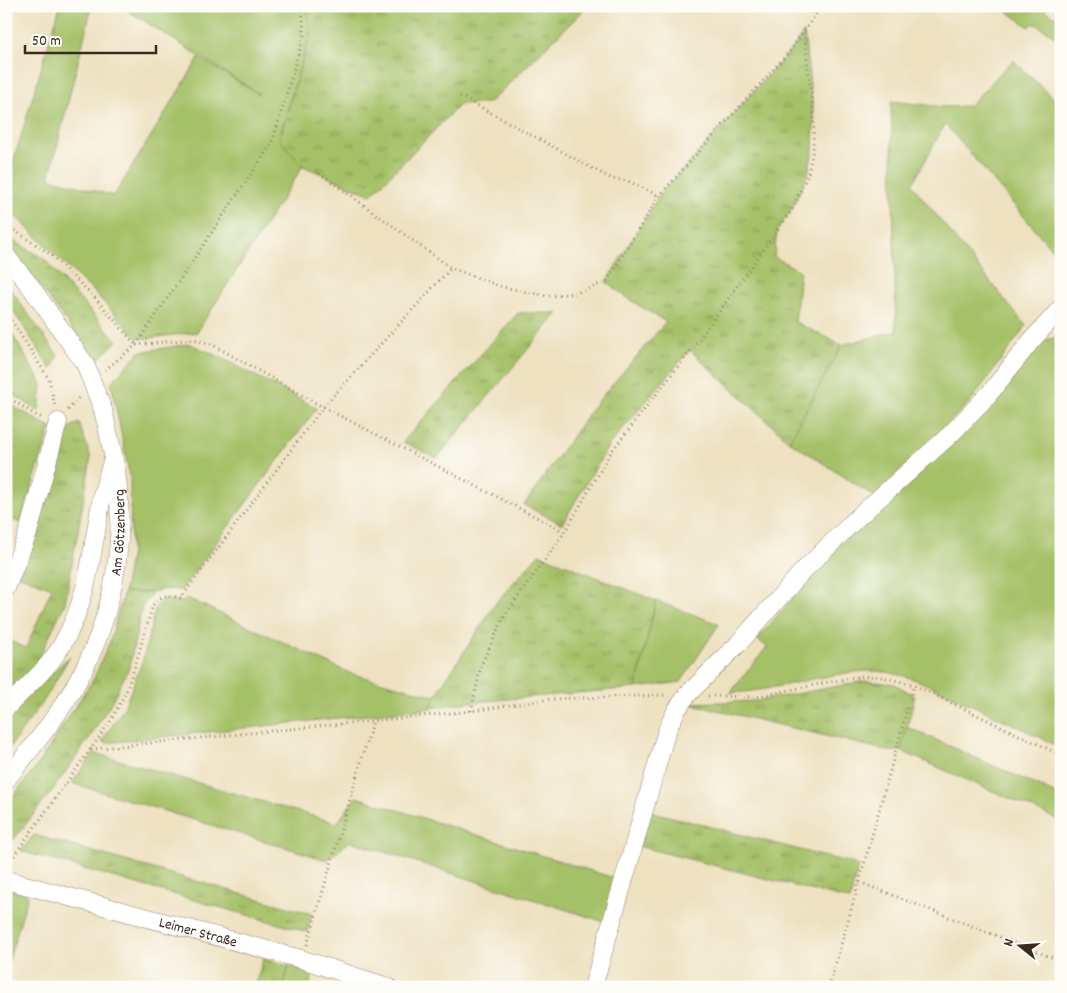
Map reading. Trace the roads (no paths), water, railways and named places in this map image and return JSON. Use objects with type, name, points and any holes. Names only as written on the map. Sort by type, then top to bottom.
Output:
[{"type":"street","name":"Am Götzenberg","points":[[6,256],[31,287],[85,364],[103,410],[114,457],[120,526],[117,561],[110,597],[99,633],[81,673],[60,710],[6,780]]},
{"type":"street","points":[[593,987],[667,730],[676,711],[687,695],[738,644],[802,572],[857,518],[958,426],[989,394],[1030,341],[1061,308]]},
{"type":"street","points":[[6,588],[28,533],[58,422]]},
{"type":"street","points":[[6,708],[47,665],[62,645],[79,608],[88,581],[101,500],[114,457]]},
{"type":"street","name":"Leimer Straße","points":[[6,880],[301,959],[355,982],[388,987]]}]
